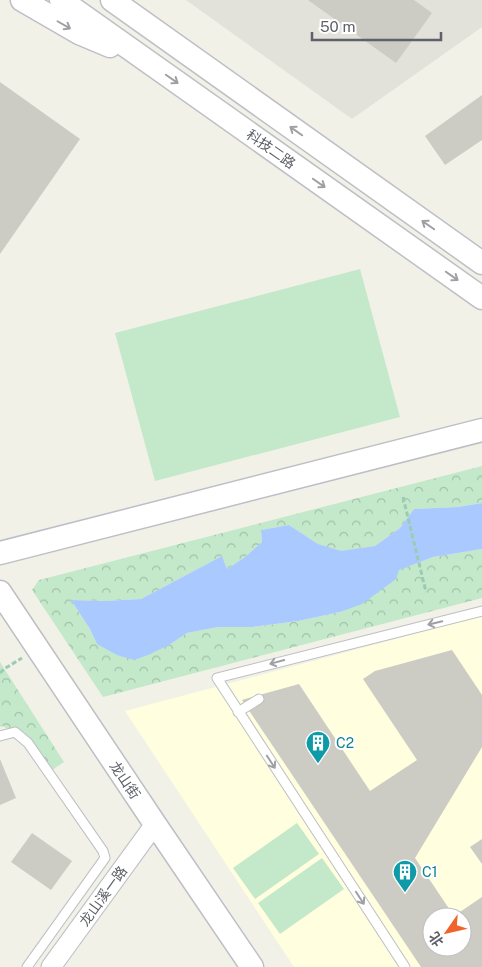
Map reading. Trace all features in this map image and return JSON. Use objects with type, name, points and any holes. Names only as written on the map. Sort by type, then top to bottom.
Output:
[{"type":"street","points":[[22,0],[79,33],[146,61]]},
{"type":"street","name":"科技二路","points":[[61,0],[482,298]]},
{"type":"street","name":"科技二路","points":[[112,0],[482,263]]},
{"type":"street","points":[[126,0],[162,36]]},
{"type":"street","points":[[0,553],[482,430]]},
{"type":"street","name":"龙山街","points":[[0,592],[154,824],[252,967]]},
{"type":"street","name":"龙山溪一路","points":[[51,967],[154,824]]},
{"type":"lane","points":[[405,967],[216,678],[482,611]]},
{"type":"lane","points":[[238,712],[259,699]]},
{"type":"lane","points":[[0,736],[15,732],[28,743],[103,851],[105,858],[27,967]]},
{"type":"path","points":[[404,497],[426,592]]},
{"type":"path","points":[[0,673],[38,648]]},
{"type":"shaded area","points":[[186,0],[482,0],[482,27],[352,119]]},
{"type":"shaded area","points":[[482,616],[482,967],[294,967],[125,711]]},
{"type":"green space","points":[[360,269],[400,417],[155,481],[115,333]]},
{"type":"green space","points":[[482,466],[482,503],[458,507],[414,509],[400,528],[375,546],[341,552],[318,544],[289,525],[261,530],[262,542],[227,569],[222,556],[141,599],[71,600],[90,629],[97,644],[169,645],[187,633],[218,627],[253,627],[298,621],[340,612],[398,570],[433,557],[482,549],[482,598],[103,697],[32,590],[39,580]]},
{"type":"green space","points":[[0,662],[64,762],[46,774],[21,738],[3,726],[0,727]]},
{"type":"green space","points":[[297,823],[319,854],[255,899],[233,868]]},
{"type":"green space","points":[[322,858],[344,889],[280,934],[258,903]]},
{"type":"water","points":[[482,503],[482,549],[433,557],[399,570],[396,579],[362,604],[340,612],[298,621],[253,627],[218,627],[187,633],[169,645],[134,660],[117,655],[97,644],[90,629],[71,600],[141,599],[222,556],[227,569],[262,542],[261,530],[289,525],[318,544],[341,551],[375,546],[400,528],[414,509],[458,507]]},
{"type":"building","points":[[308,0],[414,0],[432,13],[396,63]]},
{"type":"building","points":[[0,82],[80,139],[0,254]]},
{"type":"building","points":[[482,95],[482,140],[445,165],[425,136]]},
{"type":"building","points":[[452,650],[482,695],[482,747],[415,858],[448,907],[422,907],[422,957],[472,957],[472,907],[467,907],[482,897],[482,967],[421,967],[242,700],[299,684],[370,791],[417,760],[363,679],[375,671]]},
{"type":"building","points":[[0,759],[16,798],[0,805]]},
{"type":"building","points":[[32,833],[72,861],[51,890],[11,862]]},
{"type":"building","points":[[482,839],[482,864],[470,847]]},
{"type":"place","name":"C2","points":[[318,764]]},
{"type":"place","name":"C1","points":[[405,893]]}]
